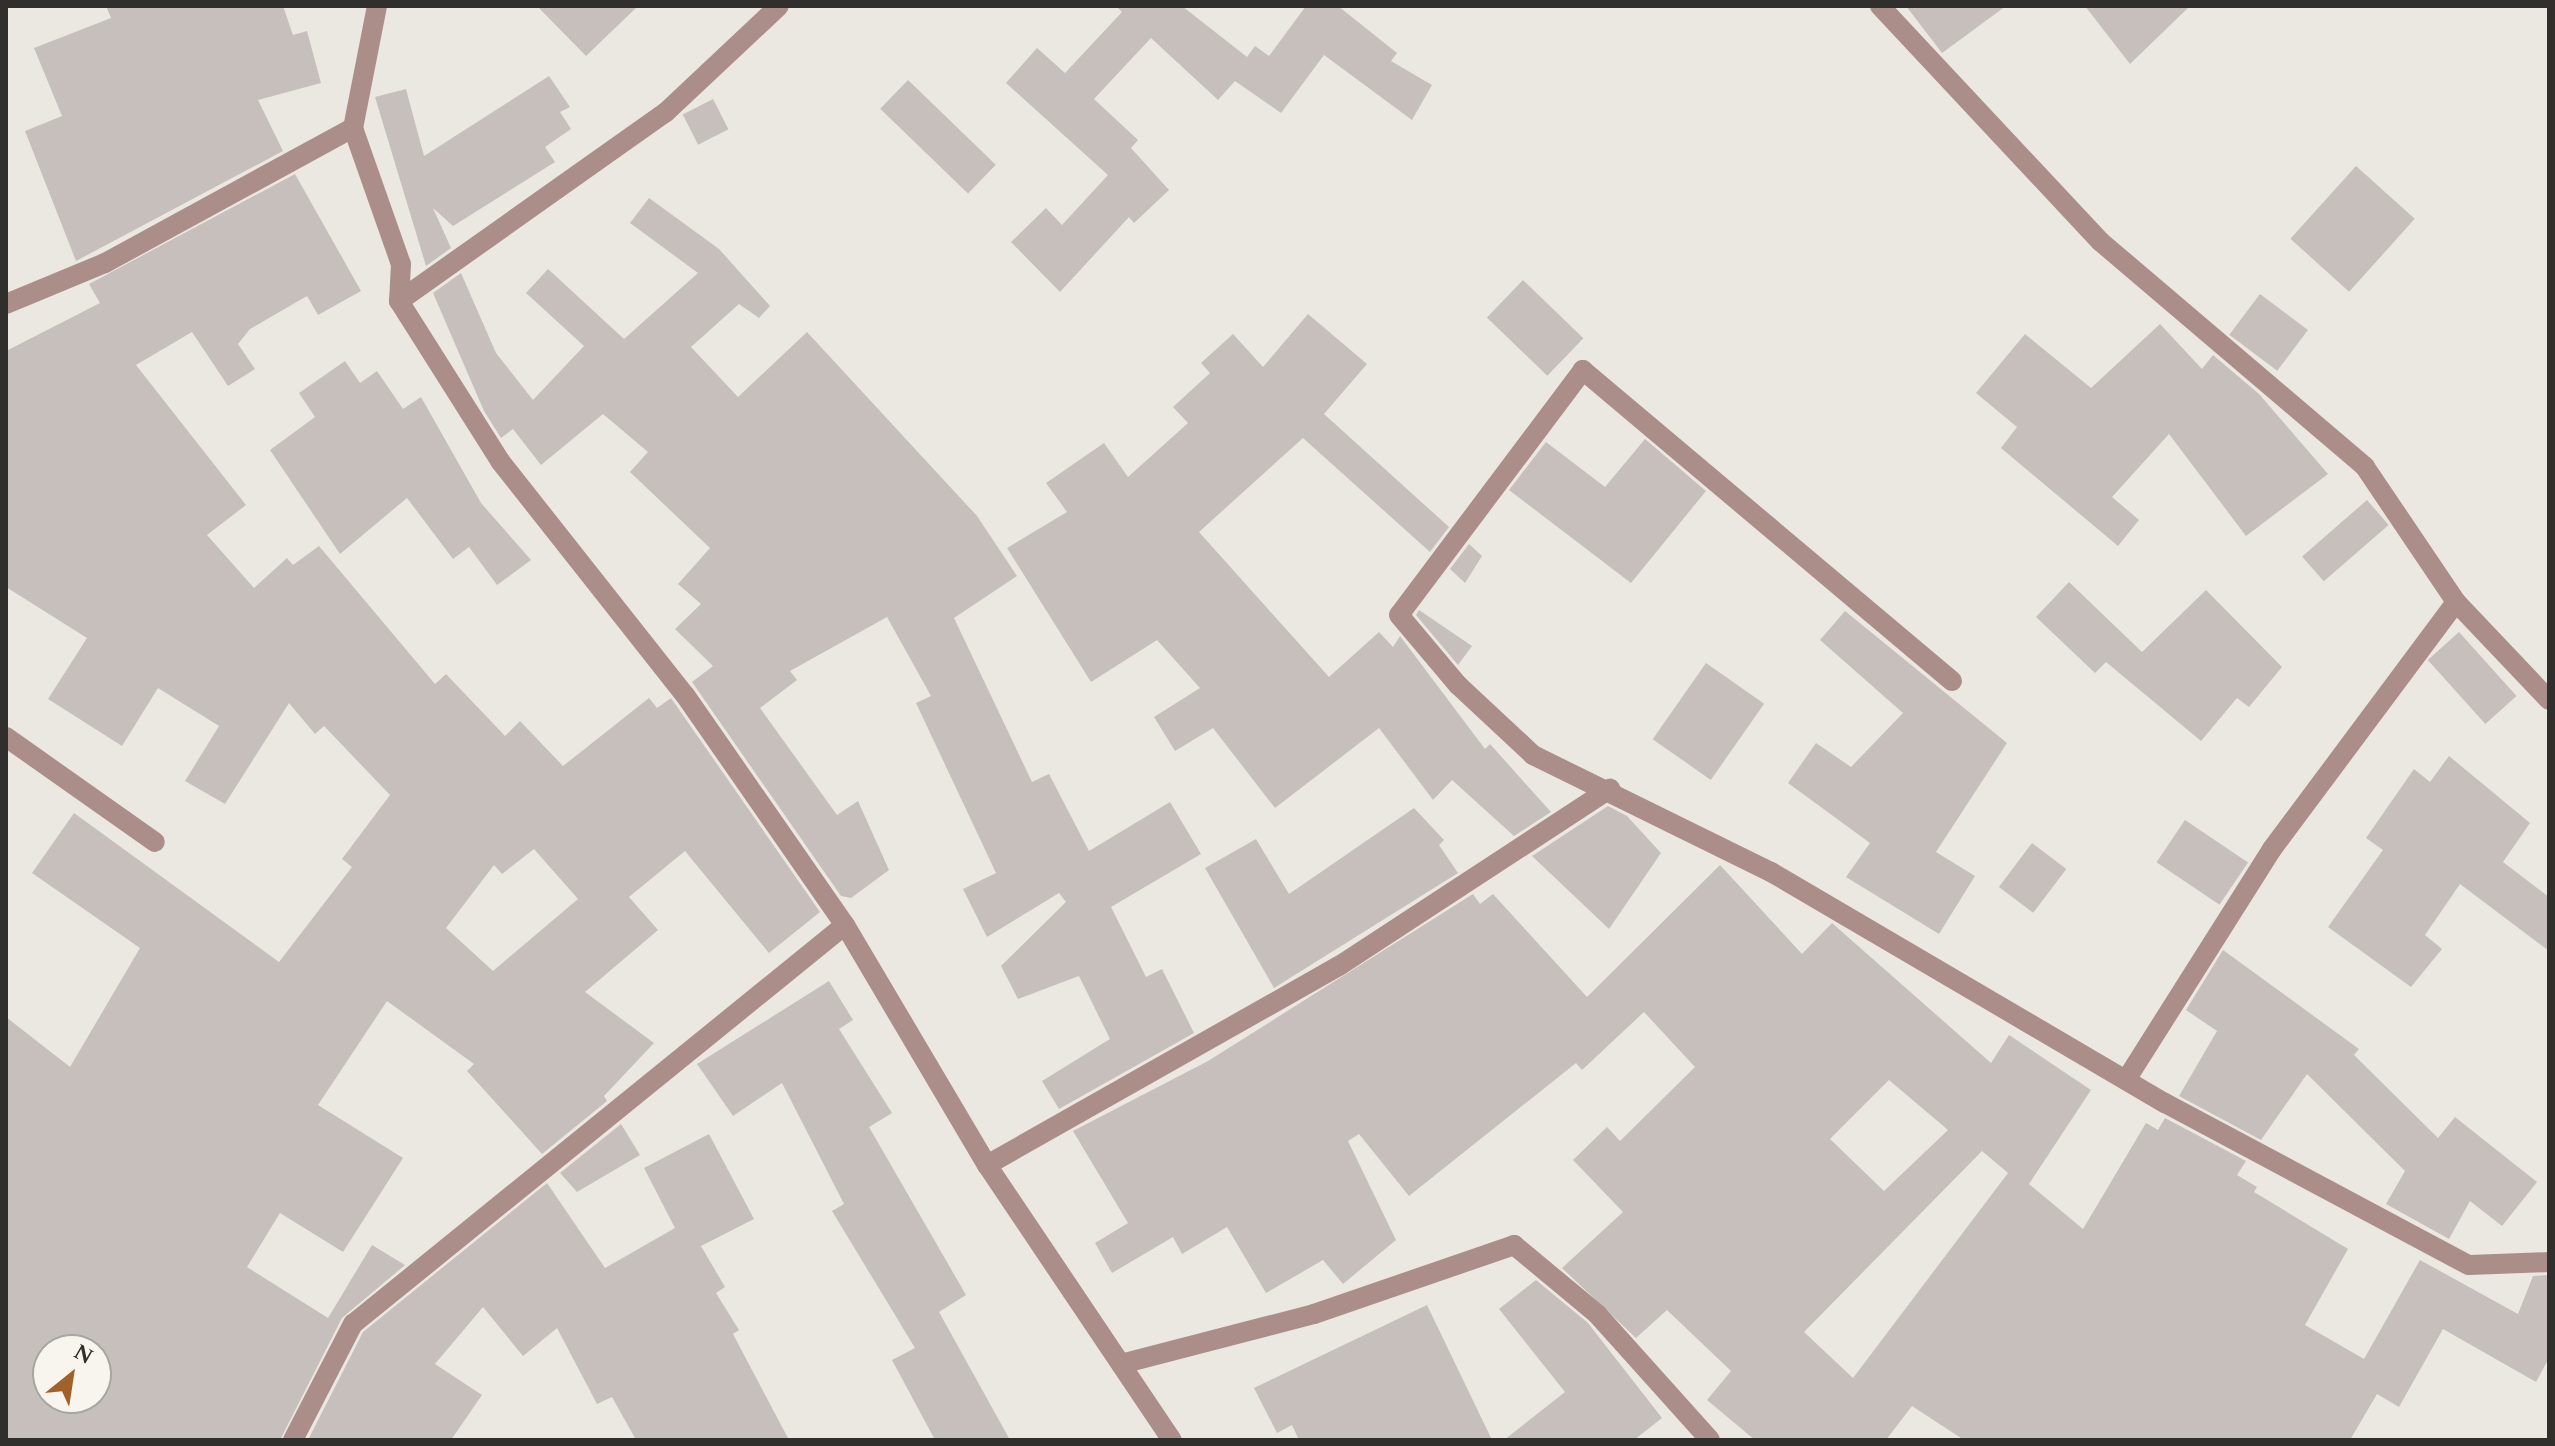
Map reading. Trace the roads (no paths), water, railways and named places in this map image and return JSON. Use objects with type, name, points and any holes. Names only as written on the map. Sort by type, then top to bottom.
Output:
[{"type":"street","points":[[377,6],[353,128],[401,264],[399,301],[500,461],[685,695],[845,925],[987,1165],[1172,1440]]},
{"type":"street","points":[[399,301],[665,113],[779,6]]},
{"type":"street","points":[[1880,6],[2101,242],[2365,467],[2456,602],[2549,700]]},
{"type":"street","points":[[6,304],[105,263],[353,128]]},
{"type":"street","points":[[1952,681],[1583,370],[1399,615],[1458,685],[1533,755],[1610,789],[1771,872],[2126,1080],[2469,1265],[2549,1262]]},
{"type":"street","points":[[2126,1080],[2272,849],[2456,602]]},
{"type":"street","points":[[6,737],[155,842]]},
{"type":"street","points":[[987,1165],[1339,966],[1610,789]]},
{"type":"street","points":[[293,1440],[353,1324],[845,925]]},
{"type":"street","points":[[1121,1364],[1314,1314],[1514,1245],[1597,1314],[1710,1440]]}]
